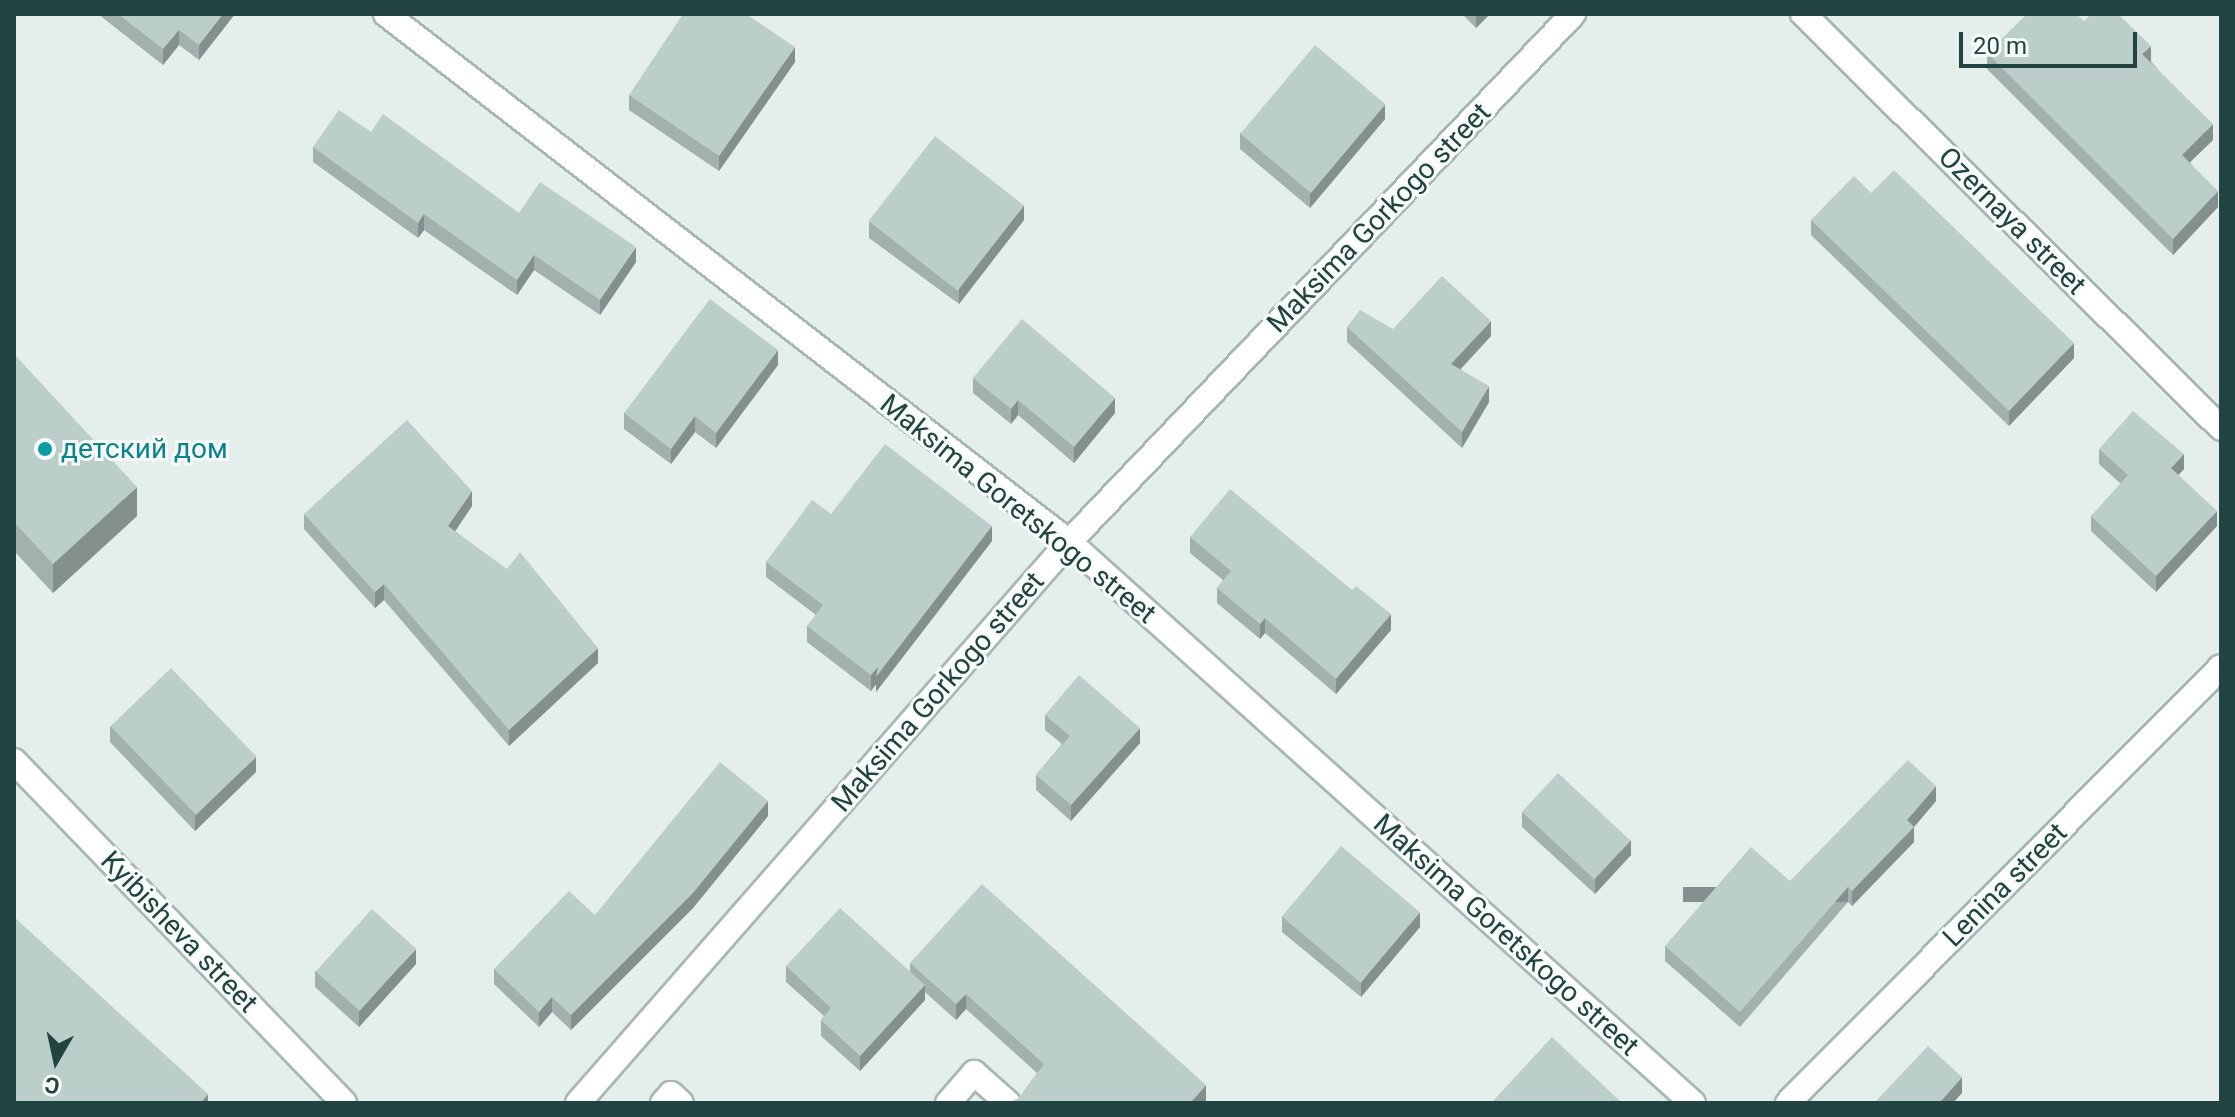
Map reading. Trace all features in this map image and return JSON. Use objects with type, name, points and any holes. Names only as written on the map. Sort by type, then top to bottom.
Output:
[{"type":"street","name":"Maksima Goretskogo street","points":[[386,14],[1069,542],[1693,1103]]},
{"type":"street","name":"Maksima Gorkogo street","points":[[578,1103],[1069,542],[1573,14]]},
{"type":"street","name":"Ozernaya street","points":[[1803,14],[2221,428]]},
{"type":"street","name":"Lenina street","points":[[1788,1103],[2221,667]]},
{"type":"street","name":"Kyibisheva street","points":[[14,761],[344,1103]]},
{"type":"street","points":[[948,1103],[974,1073],[1008,1103]]},
{"type":"street","points":[[663,1103],[671,1094],[681,1103]]},
{"type":"building","points":[[118,14],[223,14],[199,45],[179,30],[163,49]]},
{"type":"building","points":[[683,14],[746,14],[795,47],[719,156],[629,95]]},
{"type":"building","points":[[2027,14],[2076,14],[2084,21],[2091,14],[2118,14],[2151,46],[2142,54],[2213,124],[2182,155],[2218,191],[2173,239],[1987,53]]},
{"type":"building","points":[[1315,45],[1385,104],[1311,193],[1240,134]]},
{"type":"building","points":[[339,110],[371,132],[383,114],[519,213],[540,182],[636,247],[600,300],[534,255],[517,280],[424,214],[418,223],[313,147]]},
{"type":"building","points":[[935,136],[1024,206],[958,291],[869,221]]},
{"type":"building","points":[[1894,170],[2074,343],[2009,411],[1811,220],[1854,176],[1871,193]]},
{"type":"building","points":[[1442,276],[1491,321],[1451,364],[1489,386],[1462,432],[1347,327],[1360,310],[1393,329]]},
{"type":"building","points":[[710,299],[778,350],[716,433],[695,416],[671,449],[624,413]]},
{"type":"building","points":[[1022,319],[1115,398],[1074,447],[1018,400],[1011,409],[973,378]]},
{"type":"building","name":"детский дом","points":[[14,354],[137,487],[53,564],[14,522]]},
{"type":"building","points":[[2133,411],[2184,454],[2171,468],[2217,511],[2156,576],[2091,516],[2128,475],[2099,449]]},
{"type":"building","points":[[407,420],[472,491],[448,526],[507,569],[520,552],[598,648],[509,730],[384,584],[375,592],[304,514]]},
{"type":"building","points":[[885,444],[992,526],[876,677],[878,667],[871,675],[807,626],[823,605],[766,562],[812,500],[831,514]]},
{"type":"building","points":[[1230,489],[1352,590],[1356,586],[1391,614],[1336,679],[1265,618],[1260,624],[1217,588],[1231,571],[1190,537]]},
{"type":"building","points":[[171,668],[256,756],[196,815],[111,726]]},
{"type":"building","points":[[1079,675],[1140,728],[1071,805],[1036,775],[1070,736],[1045,715]]},
{"type":"building","points":[[1908,760],[1936,786],[1907,820],[1914,827],[1852,891],[1848,887],[1740,1012],[1665,946],[1751,847],[1790,881]]},
{"type":"building","points":[[720,762],[768,801],[693,893],[571,1015],[552,997],[539,1012],[494,969],[569,891],[595,915]]},
{"type":"building","points":[[1558,773],[1630,841],[1594,879],[1522,812]]},
{"type":"building","points":[[1341,846],[1420,912],[1361,983],[1282,916]]},
{"type":"building","points":[[982,884],[1206,1085],[1190,1103],[1008,1103],[1019,1098],[1044,1064],[966,994],[956,1004],[910,963]]},
{"type":"building","points":[[840,908],[925,985],[860,1056],[821,1020],[831,1008],[786,966]]},
{"type":"building","points":[[372,909],[416,948],[360,1011],[316,971]]},
{"type":"building","points":[[14,917],[208,1094],[200,1103],[14,1103]]},
{"type":"building","points":[[1552,1037],[1622,1103],[1491,1103]]},
{"type":"building","points":[[1928,1046],[1962,1077],[1939,1103],[1874,1103]]},
{"type":"place","name":"детский дом","points":[[45,449]]}]
